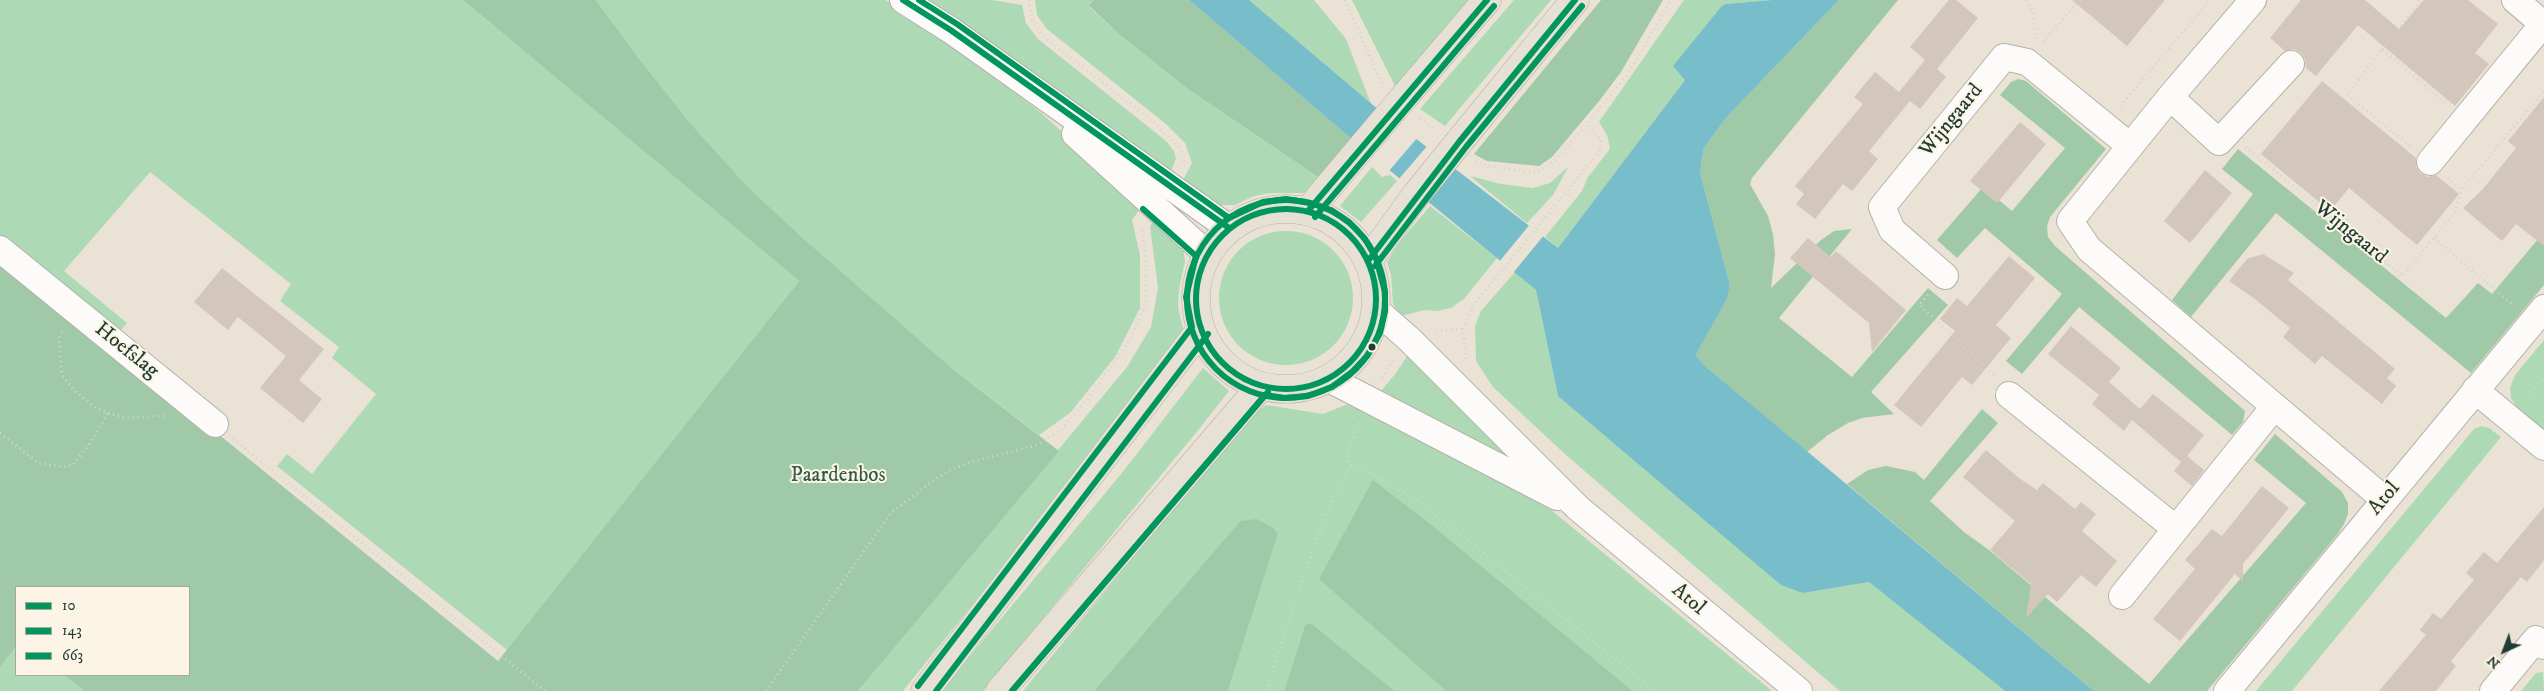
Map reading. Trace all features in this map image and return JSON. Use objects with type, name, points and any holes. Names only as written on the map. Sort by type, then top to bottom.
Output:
[{"type":"main road","points":[[1308,211],[1488,0]]},
{"type":"main road","points":[[1368,261],[1416,196],[1575,0]]},
{"type":"main road","points":[[1287,208],[1308,211],[1327,218],[1344,229],[1358,244],[1368,261],[1376,293],[1376,310],[1371,331],[1360,350],[1346,366],[1328,379],[1307,387],[1284,389],[1261,386],[1242,378],[1224,365],[1210,348],[1201,329],[1195,298],[1199,275],[1207,254],[1229,228],[1246,217],[1266,210],[1287,208]]},
{"type":"main road","points":[[925,691],[1201,329]]},
{"type":"main road","points":[[1000,691],[1261,386]]},
{"type":"street","points":[[903,0],[952,31],[1229,228]]},
{"type":"street","points":[[2253,0],[2170,97],[2070,221],[2089,249],[2385,500]]},
{"type":"street","points":[[2430,162],[2543,24],[2515,0]]},
{"type":"street","name":"Wijngaard","points":[[1945,276],[1892,230],[1882,207],[2004,57],[2027,62]]},
{"type":"street","points":[[2027,62],[2130,146]]},
{"type":"street","points":[[2170,97],[2219,142],[2291,64]]},
{"type":"street","points":[[1040,94],[1079,139],[1207,254]]},
{"type":"street","name":"Hoefslag","points":[[0,249],[215,424]]},
{"type":"street","name":"Atol","points":[[1376,310],[1409,339],[1578,508],[1799,691]]},
{"type":"street","name":"Atol","points":[[2227,691],[2538,315]]},
{"type":"street","name":"Atol","points":[[1328,379],[1578,508]]},
{"type":"street","points":[[2476,390],[2544,447]]},
{"type":"street","points":[[2009,395],[2176,528]]},
{"type":"street","points":[[2122,596],[2274,407]]},
{"type":"street","points":[[2493,691],[2541,638]]},
{"type":"path","points":[[1028,0],[1032,20],[1044,37],[1151,120],[1178,146],[1184,154],[1185,163],[1170,187]]},
{"type":"path","points":[[1468,365],[1463,329],[1474,304],[1599,152],[1602,143],[1600,138],[1586,124],[1628,74],[1671,0]]},
{"type":"path","points":[[2026,0],[2033,13],[2036,44],[2027,62]]},
{"type":"path","points":[[2104,125],[2210,0]]},
{"type":"path","points":[[2382,48],[2421,0]]},
{"type":"path","points":[[2027,62],[2078,1]]},
{"type":"path","name":"Wijngaard","points":[[2228,133],[2402,276],[2434,238]]},
{"type":"path","points":[[2462,190],[2456,211],[2434,238],[2538,315]]},
{"type":"path","points":[[766,691],[890,514],[928,484],[952,469],[971,462],[1037,445],[1061,430],[1087,400],[1129,341],[1146,303],[1146,269],[1141,229],[1154,207]]},
{"type":"path","points":[[1945,276],[1919,305],[2000,380],[2009,395]]},
{"type":"path","name":"Hoefslag","points":[[68,303],[68,318],[59,338],[62,375],[96,409],[124,418],[164,416],[176,410],[185,400]]},
{"type":"path","points":[[0,433],[38,463],[62,467],[73,465],[88,446],[108,413]]},
{"type":"path","points":[[1361,417],[1347,456],[1351,466],[1374,475],[1417,500],[1655,691]]},
{"type":"path","points":[[215,424],[545,691]]},
{"type":"path","points":[[1267,691],[1290,615],[1330,504],[1351,466]]},
{"type":"green space","points":[[0,0],[463,0],[799,281],[507,650],[277,466],[287,454],[312,474],[376,394],[332,358],[339,347],[280,301],[291,284],[150,172],[64,271],[127,323],[117,335],[0,239]]},
{"type":"green space","name":"Paardenbos","points":[[463,0],[596,0],[637,56],[691,124],[748,187],[804,239],[954,370],[1059,451],[858,691],[84,691],[65,676],[190,676],[190,586],[15,586],[15,648],[0,667],[0,257],[498,661],[799,281]]},
{"type":"green space","points":[[596,0],[885,0],[911,16],[1039,111],[1143,205],[1132,220],[1140,255],[1140,308],[1115,357],[1070,413],[1039,435],[954,370],[804,239],[748,187],[691,124],[637,56]]},
{"type":"green space","points":[[926,0],[992,0],[1022,5],[1026,23],[1038,39],[1165,140],[1174,151],[1176,159],[1168,177]]},
{"type":"green space","points":[[1035,0],[1094,0],[1089,7],[1120,35],[1185,87],[1321,179],[1304,193],[1271,193],[1254,196],[1235,205],[1217,205],[1180,186],[1192,163],[1185,143],[1167,125],[1047,29],[1037,15]]},
{"type":"green space","points":[[1094,0],[1189,0],[1355,142],[1321,179],[1185,87],[1120,35],[1089,6]]},
{"type":"green space","points":[[1249,0],[1314,0],[1346,39],[1371,104]]},
{"type":"green space","points":[[1352,0],[1470,0],[1397,90]]},
{"type":"green space","points":[[1514,0],[1551,0],[1445,126],[1420,109]]},
{"type":"green space","points":[[1601,0],[1663,0],[1621,72],[1600,100],[1552,157],[1539,166],[1487,161],[1474,154]]},
{"type":"green space","points":[[1684,0],[1772,0],[1725,4],[1685,80],[1558,248],[1545,237],[1582,191],[1588,177],[1610,149],[1607,135],[1599,122]]},
{"type":"green space","points":[[1839,0],[1898,0],[1752,178],[1750,184],[1768,216],[1773,234],[1775,254],[1771,288],[1821,240],[1834,231],[1852,229],[1779,318],[1852,377],[1928,288],[1948,305],[1871,392],[1894,414],[1862,418],[1848,423],[1828,435],[1807,452],[1705,366],[1696,355],[1726,298],[1730,285],[1700,172],[1704,148],[1726,118]]},
{"type":"green space","points":[[2018,79],[2026,81],[2106,149],[2050,217],[2047,226],[2048,237],[2055,246],[2245,411],[2243,422],[2232,435],[2079,307],[2022,374],[2006,361],[2062,294],[1985,228],[1957,258],[1937,240],[1983,187],[2012,211],[2065,148],[2000,95],[2011,82]]},
{"type":"green space","points":[[2238,149],[2446,318],[2478,283],[2492,294],[2544,232],[2544,285],[2471,373],[2276,213],[2191,317],[2172,300],[2253,194],[2222,169]]},
{"type":"green space","points":[[1372,167],[1382,177],[1390,175],[1397,181],[1361,222],[1340,206]]},
{"type":"green space","points":[[1568,167],[1553,195],[1527,223],[1470,176],[1501,184],[1533,188],[1550,183]]},
{"type":"green space","points":[[1430,206],[1497,258],[1464,299],[1451,308],[1437,311],[1425,310],[1401,316],[1393,304],[1391,275],[1387,262],[1398,244]]},
{"type":"green space","points":[[1156,218],[1183,245],[1185,262],[1179,289],[1178,307],[1184,332],[1067,487],[903,691],[858,691],[1127,367],[1151,327],[1158,288],[1150,226]]},
{"type":"green space","points":[[1286,231],[1312,236],[1334,250],[1348,272],[1353,298],[1348,324],[1334,346],[1312,360],[1286,365],[1260,360],[1238,346],[1224,324],[1219,298],[1224,272],[1238,250],[1260,236]]},
{"type":"green space","points":[[1515,272],[1536,290],[1558,396],[1803,593],[1869,582],[2005,691],[1840,691],[1821,675],[1566,455],[1493,387],[1476,361],[1475,326],[1481,311]]},
{"type":"green space","points":[[2544,340],[2544,430],[2519,410],[2511,398],[2510,388],[2515,375]]},
{"type":"green space","points":[[1409,353],[1505,448],[1501,456],[1376,397],[1396,373]]},
{"type":"green space","points":[[1203,368],[1229,391],[1195,434],[983,691],[941,691],[1126,468]]},
{"type":"green space","points":[[1348,404],[1512,481],[1551,510],[1772,691],[1633,691],[1439,531],[1320,579],[1446,691],[1395,691],[1311,623],[1305,625],[1284,691],[1228,691],[1278,534],[1240,521],[1094,691],[1023,691],[1247,419],[1266,405],[1323,414]]},
{"type":"green space","points":[[1982,409],[1998,423],[1930,501],[1964,532],[1989,550],[2149,684],[2306,503],[2254,460],[2275,434],[2342,492],[2348,503],[2348,514],[2337,535],[2207,691],[2094,691],[1847,484],[1868,470],[1886,466],[1915,472],[1924,480]]},
{"type":"green space","points":[[2481,426],[2489,428],[2501,437],[2292,691],[2256,691],[2474,429]]},
{"type":"green space","points":[[1373,480],[1439,531],[1633,691],[1446,691],[1319,579]]},
{"type":"green space","points":[[1257,519],[1273,528],[1278,534],[1228,691],[1094,691],[1240,521]]},
{"type":"green space","points":[[1311,623],[1395,691],[1284,691],[1305,625]]},
{"type":"green space","points":[[15,648],[15,676],[65,676],[84,691],[0,691],[0,667]]},
{"type":"green space","points":[[2543,672],[2544,691],[2521,691],[2536,673]]},
{"type":"water","points":[[1189,0],[1249,0],[1380,111],[1558,248],[1685,80],[1673,66],[1721,7],[1725,4],[1772,0],[1839,0],[1726,118],[1704,148],[1700,172],[1730,285],[1727,298],[1696,355],[1705,366],[2094,691],[2005,691],[1869,582],[1803,593],[1781,585],[1558,396],[1536,290],[1355,142]]},
{"type":"pier","points":[[1380,108],[1418,137],[1388,172],[1352,141]]},
{"type":"pier","points":[[1428,145],[1456,166],[1425,202],[1398,180]]},
{"type":"pier","points":[[1531,223],[1545,234],[1513,273],[1499,262]]},
{"type":"building","points":[[1949,0],[1956,0],[1978,18],[1937,69],[1946,77],[1920,109],[1910,101],[1869,151],[1878,159],[1852,191],[1843,184],[1815,219],[1796,204],[1804,194],[1795,186],[1863,104],[1854,97],[1875,72],[1899,92],[1925,60],[1910,47]]},
{"type":"building","points":[[2072,0],[2165,0],[2127,46]]},
{"type":"building","points":[[2301,0],[2365,0],[2399,29],[2424,0],[2468,0],[2498,24],[2475,53],[2489,64],[2455,106],[2358,25],[2316,76],[2306,68],[2305,59],[2301,53],[2294,49],[2285,51],[2270,38]]},
{"type":"building","points":[[2322,81],[2416,158],[2416,167],[2420,173],[2428,177],[2436,175],[2459,194],[2417,245],[2349,188],[2330,211],[2261,154]]},
{"type":"building","points":[[2544,97],[2544,246],[2516,224],[2502,241],[2463,208],[2482,190],[2516,148],[2508,141]]},
{"type":"building","points":[[2020,122],[2046,144],[1997,203],[1970,181]]},
{"type":"building","points":[[2205,170],[2232,193],[2190,243],[2164,221]]},
{"type":"building","points":[[1808,238],[1831,257],[1836,251],[1906,310],[1872,352],[1869,323],[1790,258]]},
{"type":"building","points":[[2263,254],[2294,273],[2288,280],[2395,369],[2387,378],[2396,386],[2382,404],[2322,356],[2315,364],[2283,337],[2290,328],[2255,299],[2229,281],[2247,259]]},
{"type":"building","points":[[2009,256],[2035,278],[1996,325],[2011,338],[1972,385],[1962,377],[1921,427],[1894,405],[1955,331],[1940,319],[1957,298],[1967,306]]},
{"type":"building","points":[[222,268],[324,349],[299,380],[322,399],[303,423],[260,388],[286,356],[238,317],[228,330],[194,302]]},
{"type":"building","points":[[2071,326],[2121,368],[2109,382],[2140,409],[2153,394],[2204,435],[2187,456],[2204,470],[2192,486],[2174,471],[2181,462],[2132,420],[2124,431],[2092,404],[2099,395],[2048,354]]},
{"type":"building","points":[[1986,450],[2019,478],[2037,490],[2043,483],[2075,509],[2081,502],[2096,514],[2082,531],[2117,561],[2096,587],[2081,575],[2057,602],[2048,594],[2026,618],[2031,584],[1990,550],[2015,521],[1963,477]]},
{"type":"building","points":[[2262,486],[2289,508],[2243,564],[2243,581],[2235,574],[2180,641],[2153,619],[2195,569],[2185,560],[2212,529],[2222,536]]},
{"type":"building","points":[[2544,507],[2544,560],[2527,582],[2521,577],[2451,661],[2456,666],[2436,691],[2379,691],[2426,635],[2420,630],[2433,613],[2441,619],[2474,580],[2466,573],[2484,552],[2497,563]]},
{"type":"transit line","name":"10","points":[[903,0],[952,31],[1229,228]]},
{"type":"transit line","name":"663","points":[[919,0],[957,24],[1229,218],[1263,202],[1286,199],[1310,203],[1331,210],[1349,222],[1365,239],[1376,258],[1385,292],[1385,311],[1380,333],[1367,356],[1352,372],[1332,387],[1308,396],[1284,398],[1265,395],[1012,691]]},
{"type":"transit line","name":"10","points":[[1308,211],[1487,0]]},
{"type":"transit line","name":"10","points":[[1368,261],[1459,142],[1575,0]]},
{"type":"transit line","name":"143","points":[[1315,217],[1494,6]]},
{"type":"transit line","name":"143","points":[[1375,266],[1466,147],[1582,6]]},
{"type":"transit line","name":"143","points":[[1286,200],[1315,204],[1333,212],[1356,229],[1373,252],[1381,270],[1385,299],[1381,328],[1373,346],[1356,369],[1333,386],[1315,394],[1286,398],[1257,394],[1239,386],[1216,369],[1199,346],[1191,328],[1187,299],[1191,270],[1199,252],[1216,229],[1239,212],[1257,204],[1286,200]]},
{"type":"transit line","name":"663","points":[[918,686],[1192,327],[1186,297],[1196,256],[1143,209]]},
{"type":"transit line","name":"10","points":[[1277,209],[1295,209],[1320,216],[1336,224],[1350,235],[1361,249],[1369,265],[1376,290],[1376,299],[1376,308],[1369,333],[1361,349],[1350,363],[1336,374],[1312,385],[1295,389],[1277,389],[1260,385],[1236,374],[1216,356],[1200,325],[1196,308],[1196,290],[1200,273],[1211,249],[1229,229],[1260,213],[1277,209]]},
{"type":"transit line","name":"143","points":[[936,691],[1208,334]]},
{"type":"transit line","name":"143","points":[[1012,691],[1268,392]]}]
